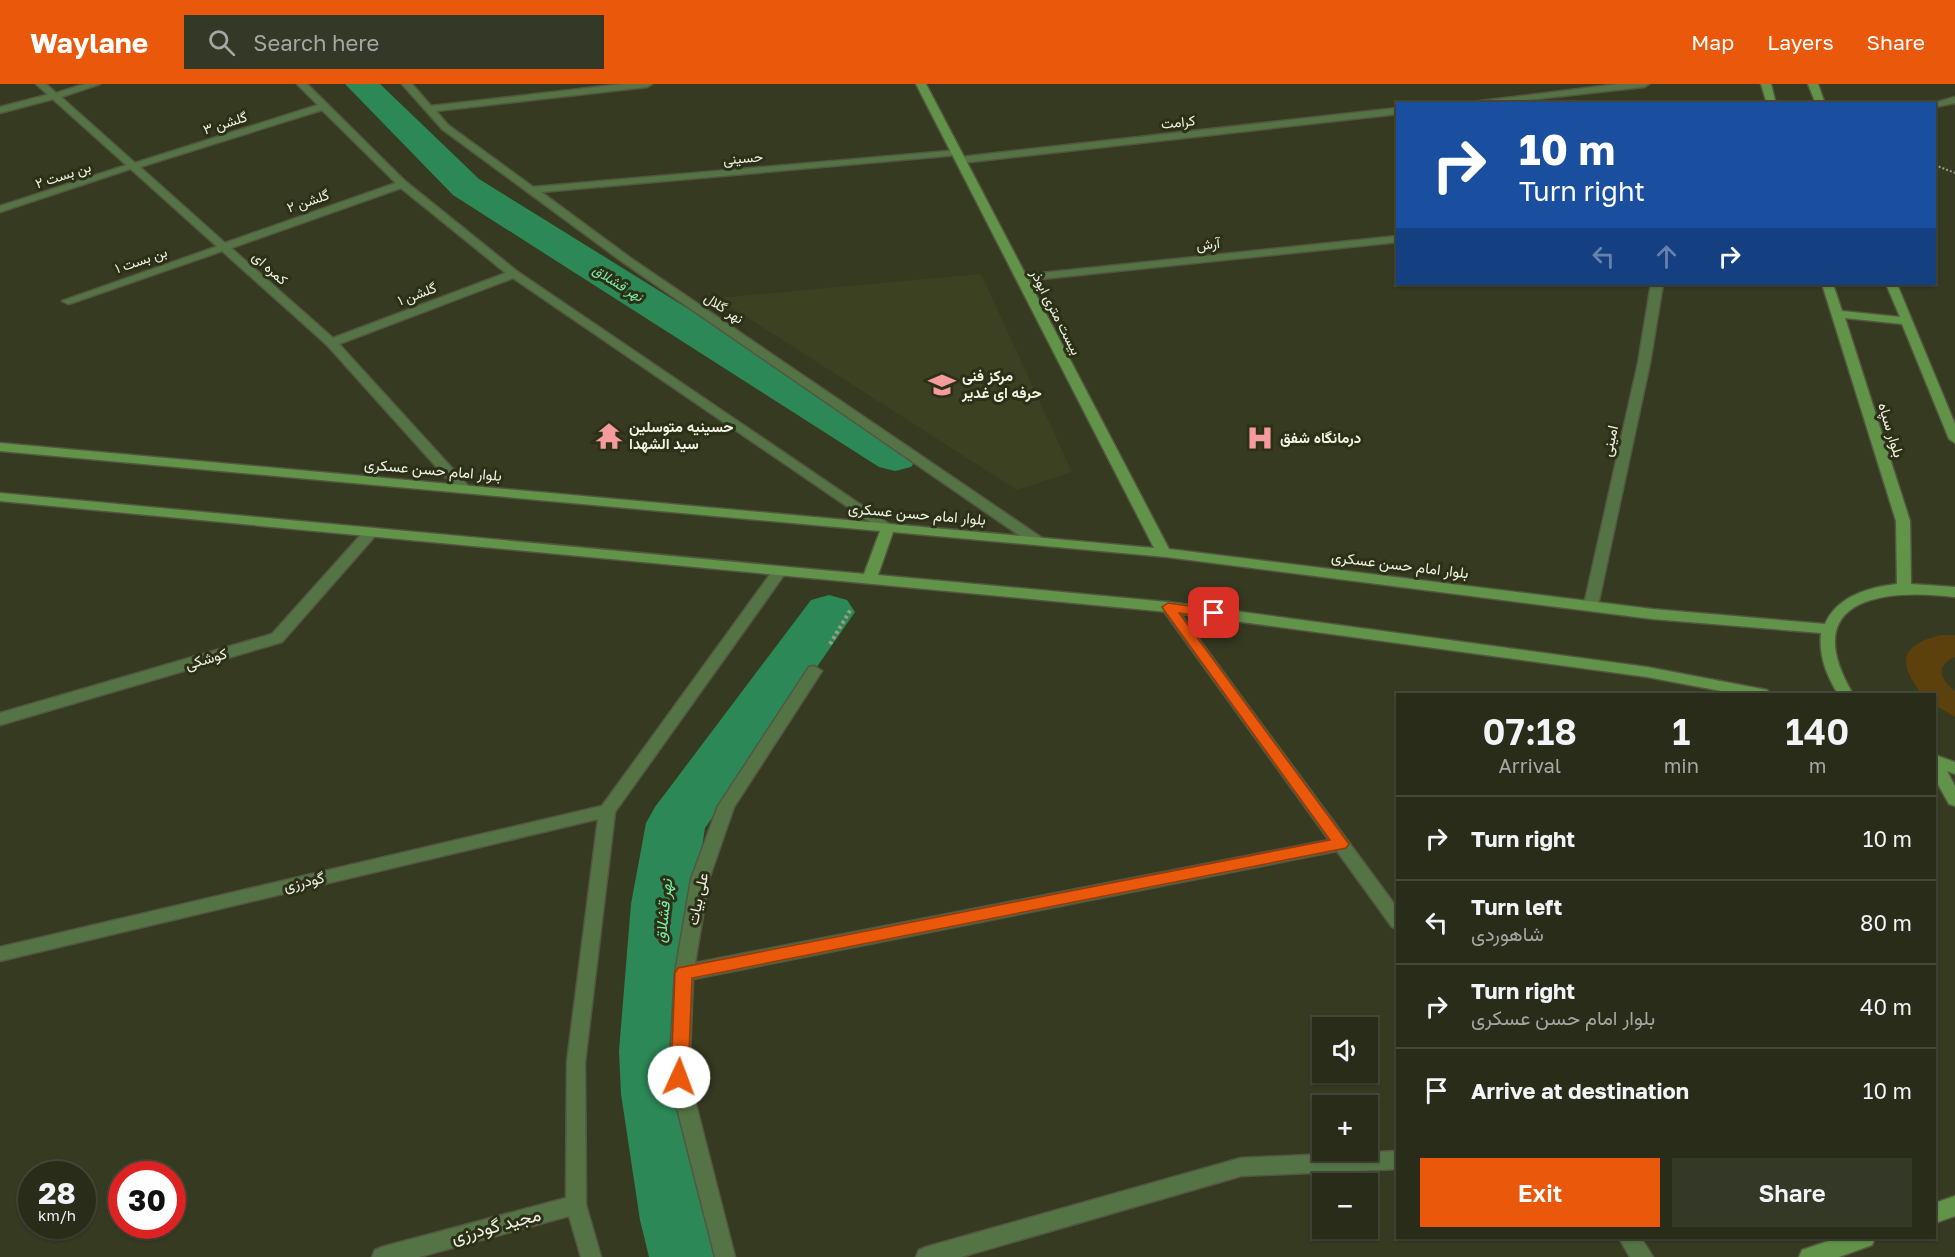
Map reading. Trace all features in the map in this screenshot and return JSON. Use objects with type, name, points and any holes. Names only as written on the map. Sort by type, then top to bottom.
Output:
[{"type":"main road","name":"بیست متری ابوذر","points":[[921,84],[1164,553]]},
{"type":"main road","points":[[1766,84],[1771,102]]},
{"type":"main road","points":[[1813,84],[1820,102]]},
{"type":"main road","name":"بلوار سپاه","points":[[1828,285],[1903,521],[1904,589]]},
{"type":"main road","points":[[1892,285],[1955,439]]},
{"type":"main road","points":[[1838,314],[1907,321]]},
{"type":"main road","name":"بلوار امام حسن عسکری","points":[[0,447],[1164,553],[1652,614],[1828,629]]},
{"type":"main road","points":[[0,497],[1168,607],[1647,672],[1757,693]]},
{"type":"main road","points":[[869,580],[888,528]]},
{"type":"main road","points":[[1844,693],[1834,678],[1827,661],[1828,629],[1839,613],[1855,601],[1877,592],[1904,589],[1955,592]]},
{"type":"main road","points":[[1936,763],[1955,768]]},
{"type":"main road","points":[[1936,765],[1955,800]]},
{"type":"main road","points":[[1936,1213],[1955,1206]]},
{"type":"main road","points":[[1809,1257],[1862,1239]]},
{"type":"street","name":"کمره ای","points":[[41,84],[331,343],[464,489]]},
{"type":"street","points":[[0,110],[95,84]]},
{"type":"street","points":[[302,84],[403,184],[514,274],[888,528]]},
{"type":"street","name":"نهر گلال","points":[[407,84],[445,127],[628,261],[1037,541]]},
{"type":"street","points":[[429,109],[647,84]]},
{"type":"street","points":[[1532,84],[1551,102]]},
{"type":"street","points":[[1477,102],[1644,84]]},
{"type":"street","points":[[1936,104],[1955,100]]},
{"type":"street","name":"گلشن ۳","points":[[134,166],[324,106]]},
{"type":"street","name":"کرامت","points":[[959,156],[1396,111]]},
{"type":"street","name":"حسینی","points":[[531,190],[959,156]]},
{"type":"street","name":"بن بست ۲","points":[[0,209],[134,166]]},
{"type":"street","name":"گلشن ۲","points":[[224,247],[403,184]]},
{"type":"street","name":"آرش","points":[[1022,278],[1396,239]]},
{"type":"street","name":"بن بست ۱","points":[[68,301],[224,247]]},
{"type":"street","name":"گلشن ۱","points":[[331,343],[514,274]]},
{"type":"street","name":"امینی","points":[[1591,605],[1644,363],[1657,285]]},
{"type":"street","name":"کوشکی","points":[[0,719],[277,638],[371,532]]},
{"type":"street","points":[[591,1257],[576,1205],[576,1062],[607,811],[779,572]]},
{"type":"street","points":[[1168,607],[1396,919]]},
{"type":"street","name":"علی بیات","points":[[725,1257],[679,1077],[684,973],[700,879],[726,806],[813,671]]},
{"type":"street","name":"گودرزی","points":[[0,954],[607,811]]},
{"type":"street","points":[[684,973],[1341,844]]},
{"type":"street","points":[[926,1257],[1241,1167],[1396,1160]]},
{"type":"street","name":"مجید گودرزی","points":[[382,1257],[576,1205]]},
{"type":"street","points":[[1630,1239],[1643,1257]]},
{"type":"path","points":[[1936,165],[1955,173]]},
{"type":"path","points":[[813,671],[869,580]]},
{"type":"shaded area","name":"مرکز فنی حرفه ای غدیر","points":[[981,274],[1072,472],[1017,490],[717,298]]},
{"type":"shaded area","points":[[1941,635],[1955,635],[1955,657],[1944,664],[1942,673],[1943,678],[1955,691],[1955,717],[1936,706],[1936,693],[1921,693],[1909,673],[1906,664],[1910,650],[1927,639]]},
{"type":"waterway","name":"نهر قشلاق","points":[[361,84],[466,187],[895,457]]},
{"type":"waterway","name":"نهر قشلاق","points":[[687,1257],[677,1220],[656,1094],[653,1051],[662,904],[676,823],[829,612]]},
{"type":"place","name":"مرکز فنی حرفه ای غدیر","points":[[942,385]]},
{"type":"place","name":"حسینیه متوسلین سید الشهدا","points":[[609,436]]},
{"type":"place","name":"درمانگاه شفق","points":[[1260,438]]},
{"type":"route","points":[[679,1077],[684,973],[1341,844],[1168,607],[1214,613]]}]
